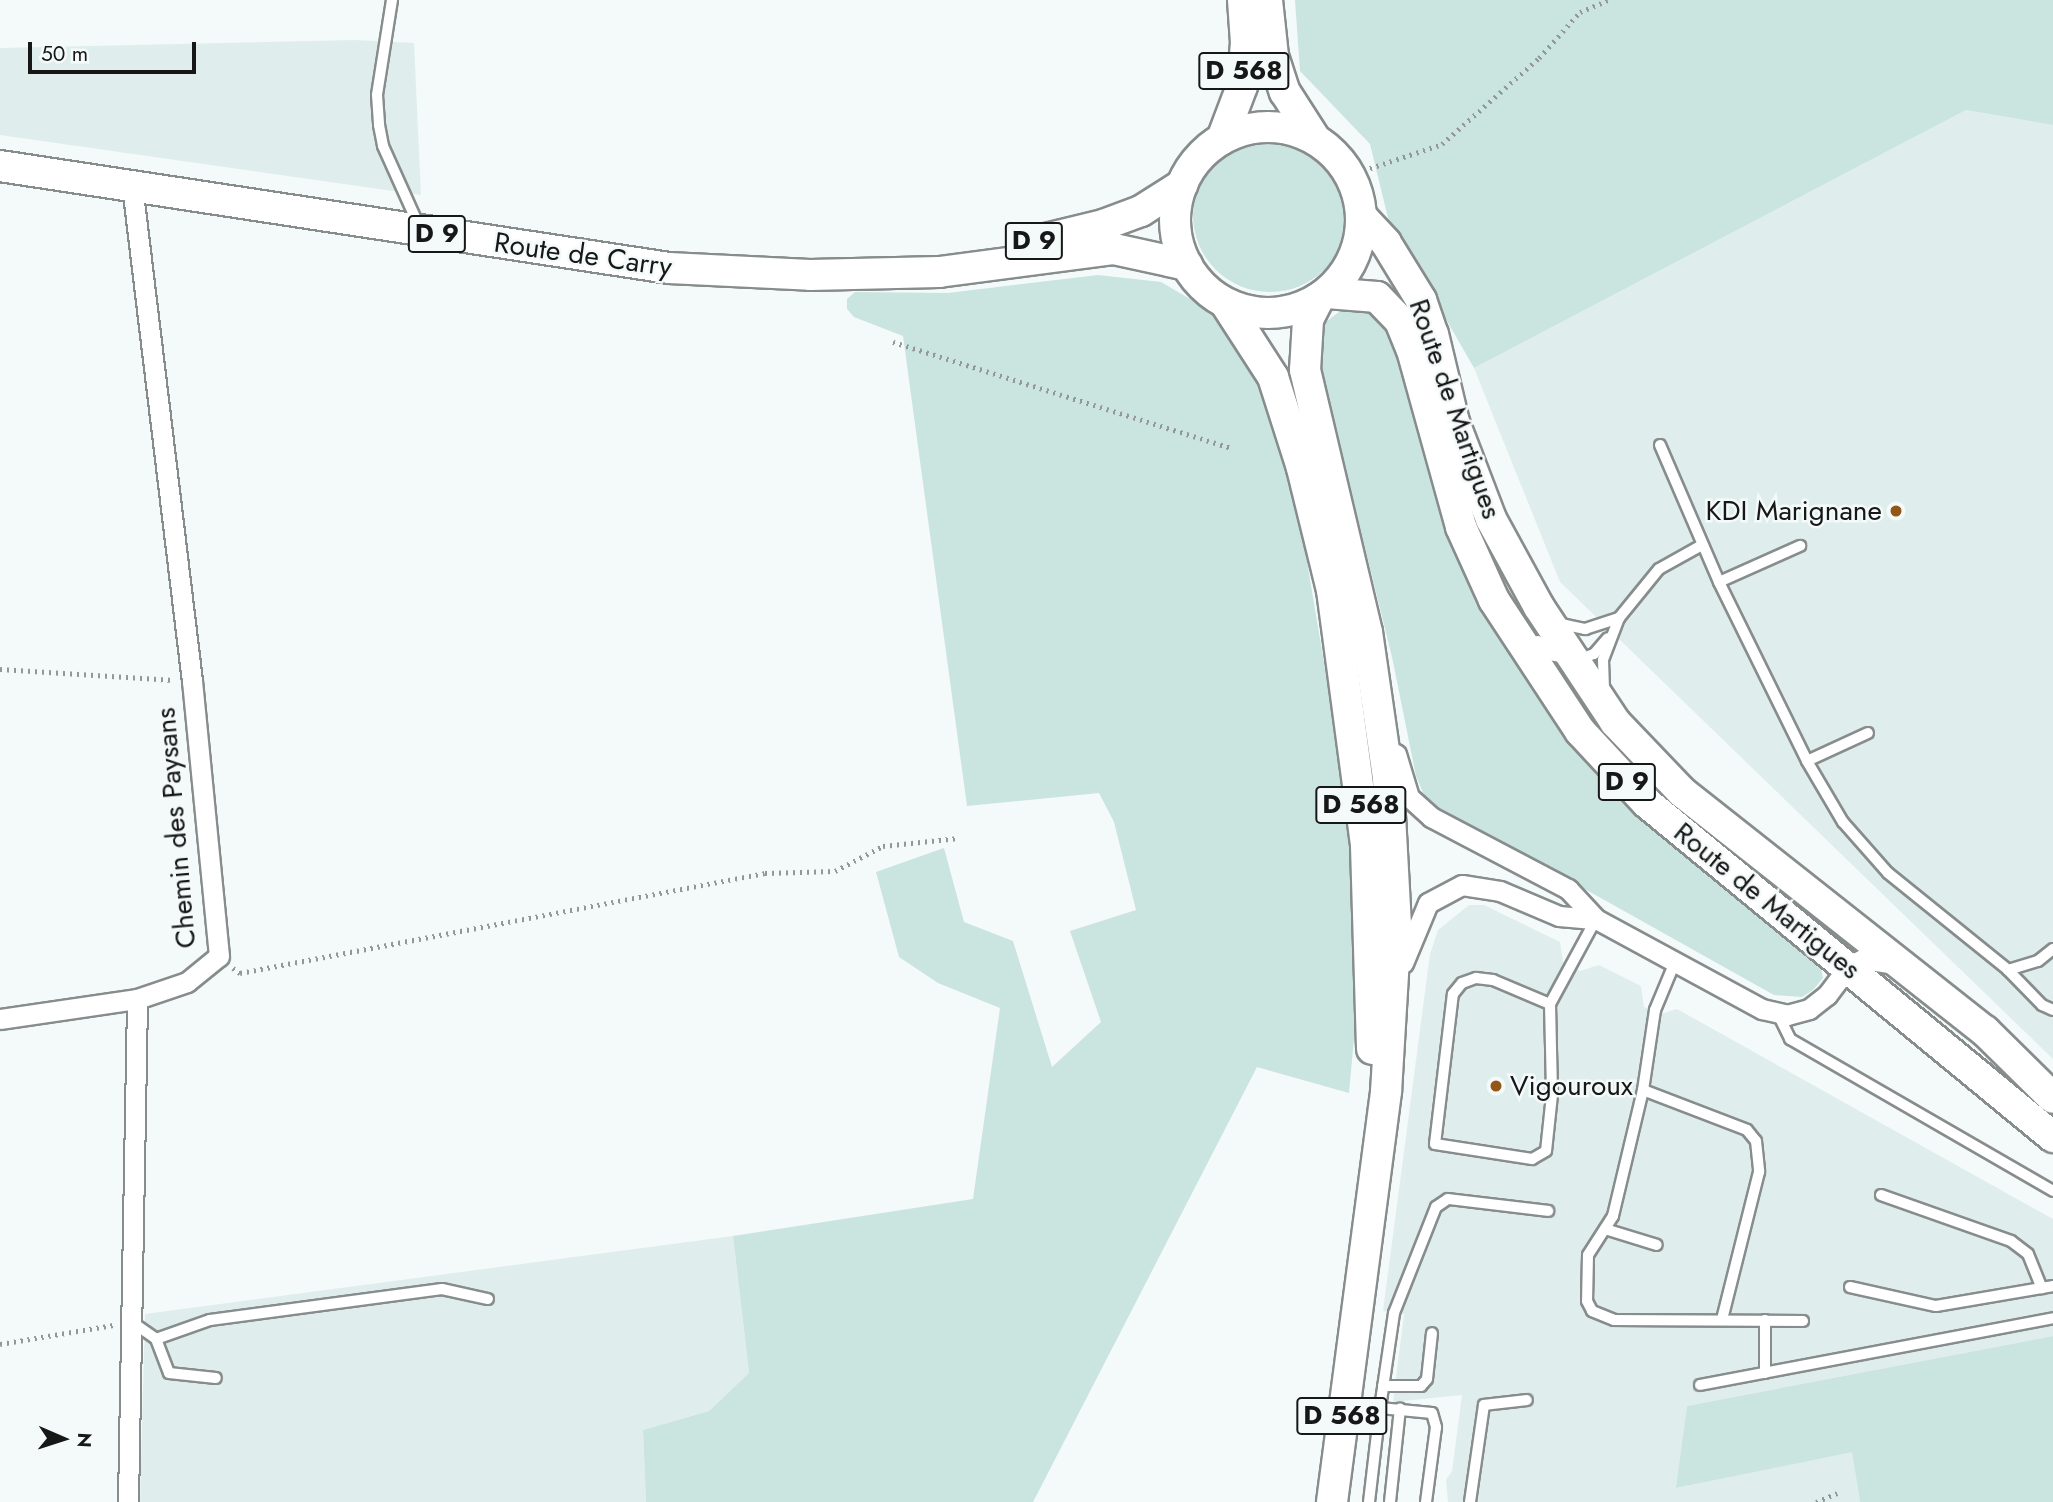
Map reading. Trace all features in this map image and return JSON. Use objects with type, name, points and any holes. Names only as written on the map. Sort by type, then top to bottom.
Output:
[{"type":"main road","name":"D 568","points":[[1222,139],[1242,86],[1247,43],[1243,0]]},
{"type":"main road","name":"D 568","points":[[1267,0],[1273,56],[1284,92],[1315,139]]},
{"type":"main road","points":[[1269,126],[1315,139],[1335,154],[1350,175],[1362,217],[1358,246],[1346,272],[1323,296],[1274,313],[1226,304],[1197,281],[1187,265],[1177,239],[1175,212],[1182,185],[1198,159],[1222,139],[1269,126]]},
{"type":"main road","name":"Route de Carry","points":[[0,166],[669,268],[810,275],[939,272],[1114,249],[1187,265]]},
{"type":"main road","name":"Route de Carry","points":[[877,272],[1103,225],[1141,211],[1182,185]]},
{"type":"main road","name":"Route de Martigues","points":[[1362,217],[1385,243],[1420,300],[1458,435],[1533,616],[1573,659],[1615,722],[1682,792],[1985,1031],[2053,1098]]},
{"type":"main road","name":"D 568","points":[[1323,296],[1308,320],[1305,370],[1375,682],[1394,849],[1394,1000],[1386,1093],[1332,1502]]},
{"type":"main road","name":"Route de Martigues","points":[[1323,296],[1377,297],[1400,321],[1412,349],[1461,527],[1494,600],[1580,731],[1647,803],[1849,966],[2053,1137]]},
{"type":"main road","name":"D 568","points":[[1226,304],[1243,324],[1273,377],[1302,468],[1332,590],[1347,688],[1366,846],[1372,957],[1373,1090],[1353,1330]]},
{"type":"street","name":"Chemin des Paysans","points":[[0,1019],[136,999],[187,982],[219,956],[192,681],[132,187]]},
{"type":"street","points":[[1375,682],[1404,783],[1419,808],[1568,889],[1596,919],[1675,962],[1778,1014],[1809,1009],[1849,966],[1875,959],[1907,968]]},
{"type":"street","points":[[1394,1000],[1418,921],[1428,903],[1447,890],[1479,885],[1559,916],[1596,919]]},
{"type":"street","points":[[128,1502],[136,999]]},
{"type":"lane","points":[[392,0],[377,95],[379,125],[383,146],[421,232]]},
{"type":"lane","points":[[1660,445],[1719,582],[1807,761],[1843,822],[1888,873],[2008,970],[2042,1005],[2053,1010]]},
{"type":"lane","points":[[1461,527],[1499,582]]},
{"type":"lane","points":[[1573,659],[1594,654],[1659,569],[1702,545]]},
{"type":"lane","points":[[1719,582],[1800,546]]},
{"type":"lane","points":[[1533,616],[1572,629],[1598,628],[1619,618]]},
{"type":"lane","points":[[1608,638],[1603,680],[1615,722]]},
{"type":"lane","points":[[1807,761],[1868,733]]},
{"type":"lane","points":[[1550,1004],[1493,980],[1476,978],[1457,989],[1448,1009],[1435,1144],[1532,1159],[1546,1151],[1552,1095],[1550,1004],[1596,919]]},
{"type":"lane","points":[[2008,970],[2038,961],[2053,949]]},
{"type":"lane","points":[[1675,962],[1655,1010],[1643,1090],[1614,1216],[1588,1255],[1584,1291],[1592,1311],[1614,1320],[1803,1321]]},
{"type":"lane","points":[[1778,1014],[1790,1039],[2053,1191]]},
{"type":"lane","points":[[1643,1090],[1747,1130],[1756,1141],[1759,1172],[1722,1320]]},
{"type":"lane","points":[[1850,1287],[1936,1306],[2048,1287],[2028,1254],[2011,1241],[1881,1195]]},
{"type":"lane","points":[[1369,1502],[1394,1313],[1436,1207],[1448,1199],[1548,1211]]},
{"type":"lane","points":[[1605,1229],[1657,1245]]},
{"type":"lane","points":[[156,1339],[210,1320],[442,1289],[488,1299]]},
{"type":"lane","points":[[1700,1385],[2053,1318]]},
{"type":"lane","points":[[1765,1320],[1765,1373]]},
{"type":"lane","points":[[132,1322],[156,1339],[170,1373],[215,1378]]},
{"type":"lane","points":[[1383,1386],[1421,1386],[1427,1379],[1432,1333]]},
{"type":"lane","points":[[1470,1502],[1484,1405],[1527,1400]]},
{"type":"lane","points":[[1344,1405],[1432,1413],[1425,1471],[1426,1502]]},
{"type":"lane","points":[[1390,1502],[1398,1469],[1402,1429],[1400,1409]]},
{"type":"path","points":[[1350,175],[1442,144],[1539,58],[1580,12],[1608,0]]},
{"type":"path","points":[[892,342],[1231,448]]},
{"type":"path","points":[[0,669],[192,681]]},
{"type":"path","points":[[219,956],[240,973],[765,873],[835,871],[883,846],[959,838]]},
{"type":"path","points":[[0,1344],[132,1322]]},
{"type":"path","points":[[1816,1502],[1836,1493]]},
{"type":"shaded area","points":[[1295,0],[2053,0],[2053,125],[1966,110],[1474,368],[1388,218],[1370,144],[1300,71]]},
{"type":"shaded area","points":[[355,40],[414,43],[421,195],[0,135],[0,48]]},
{"type":"shaded area","points":[[1966,110],[2053,125],[2053,1059],[1560,582],[1474,368]]},
{"type":"shaded area","points":[[1270,138],[1300,143],[1325,160],[1342,185],[1347,215],[1342,245],[1325,270],[1300,287],[1270,292],[1240,287],[1215,270],[1198,245],[1193,215],[1198,185],[1215,160],[1240,143]]},
{"type":"shaded area","points":[[1098,275],[1161,282],[1214,313],[1259,374],[1292,472],[1349,812],[1358,994],[1349,1093],[1257,1067],[1033,1502],[646,1502],[643,1430],[709,1411],[749,1373],[733,1236],[973,1199],[1000,1008],[938,983],[899,957],[876,872],[944,848],[964,922],[1013,941],[1052,1067],[1101,1022],[1070,931],[1136,910],[1114,822],[1099,793],[967,806],[903,336],[854,317],[847,309],[847,299],[855,292],[948,293]]},
{"type":"shaded area","points":[[1348,305],[1381,314],[1397,343],[1437,502],[1464,566],[1636,810],[1678,849],[1819,959],[1823,978],[1813,990],[1802,997],[1774,995],[1438,807],[1424,795],[1416,776],[1392,657],[1320,365],[1322,325]]},
{"type":"shaded area","points":[[1469,905],[1484,905],[1560,942],[1563,962],[1580,971],[1599,965],[1641,986],[1644,1007],[1664,1013],[1677,1009],[2053,1219],[2053,1336],[1687,1406],[1677,1488],[1852,1451],[1860,1502],[1448,1502],[1446,1480],[1452,1471],[1462,1395],[1393,1402],[1404,1314],[1383,1311],[1430,954],[1438,930]]},
{"type":"shaded area","points":[[733,1236],[749,1373],[709,1411],[643,1430],[646,1502],[140,1502],[145,1314]]},
{"type":"shaded area","points":[[2053,1336],[2053,1502],[1860,1502],[1852,1452],[1676,1488],[1687,1406]]},
{"type":"place","name":"KDI Marignane","points":[[1896,511]]},
{"type":"place","name":"Vigouroux","points":[[1496,1086]]}]
